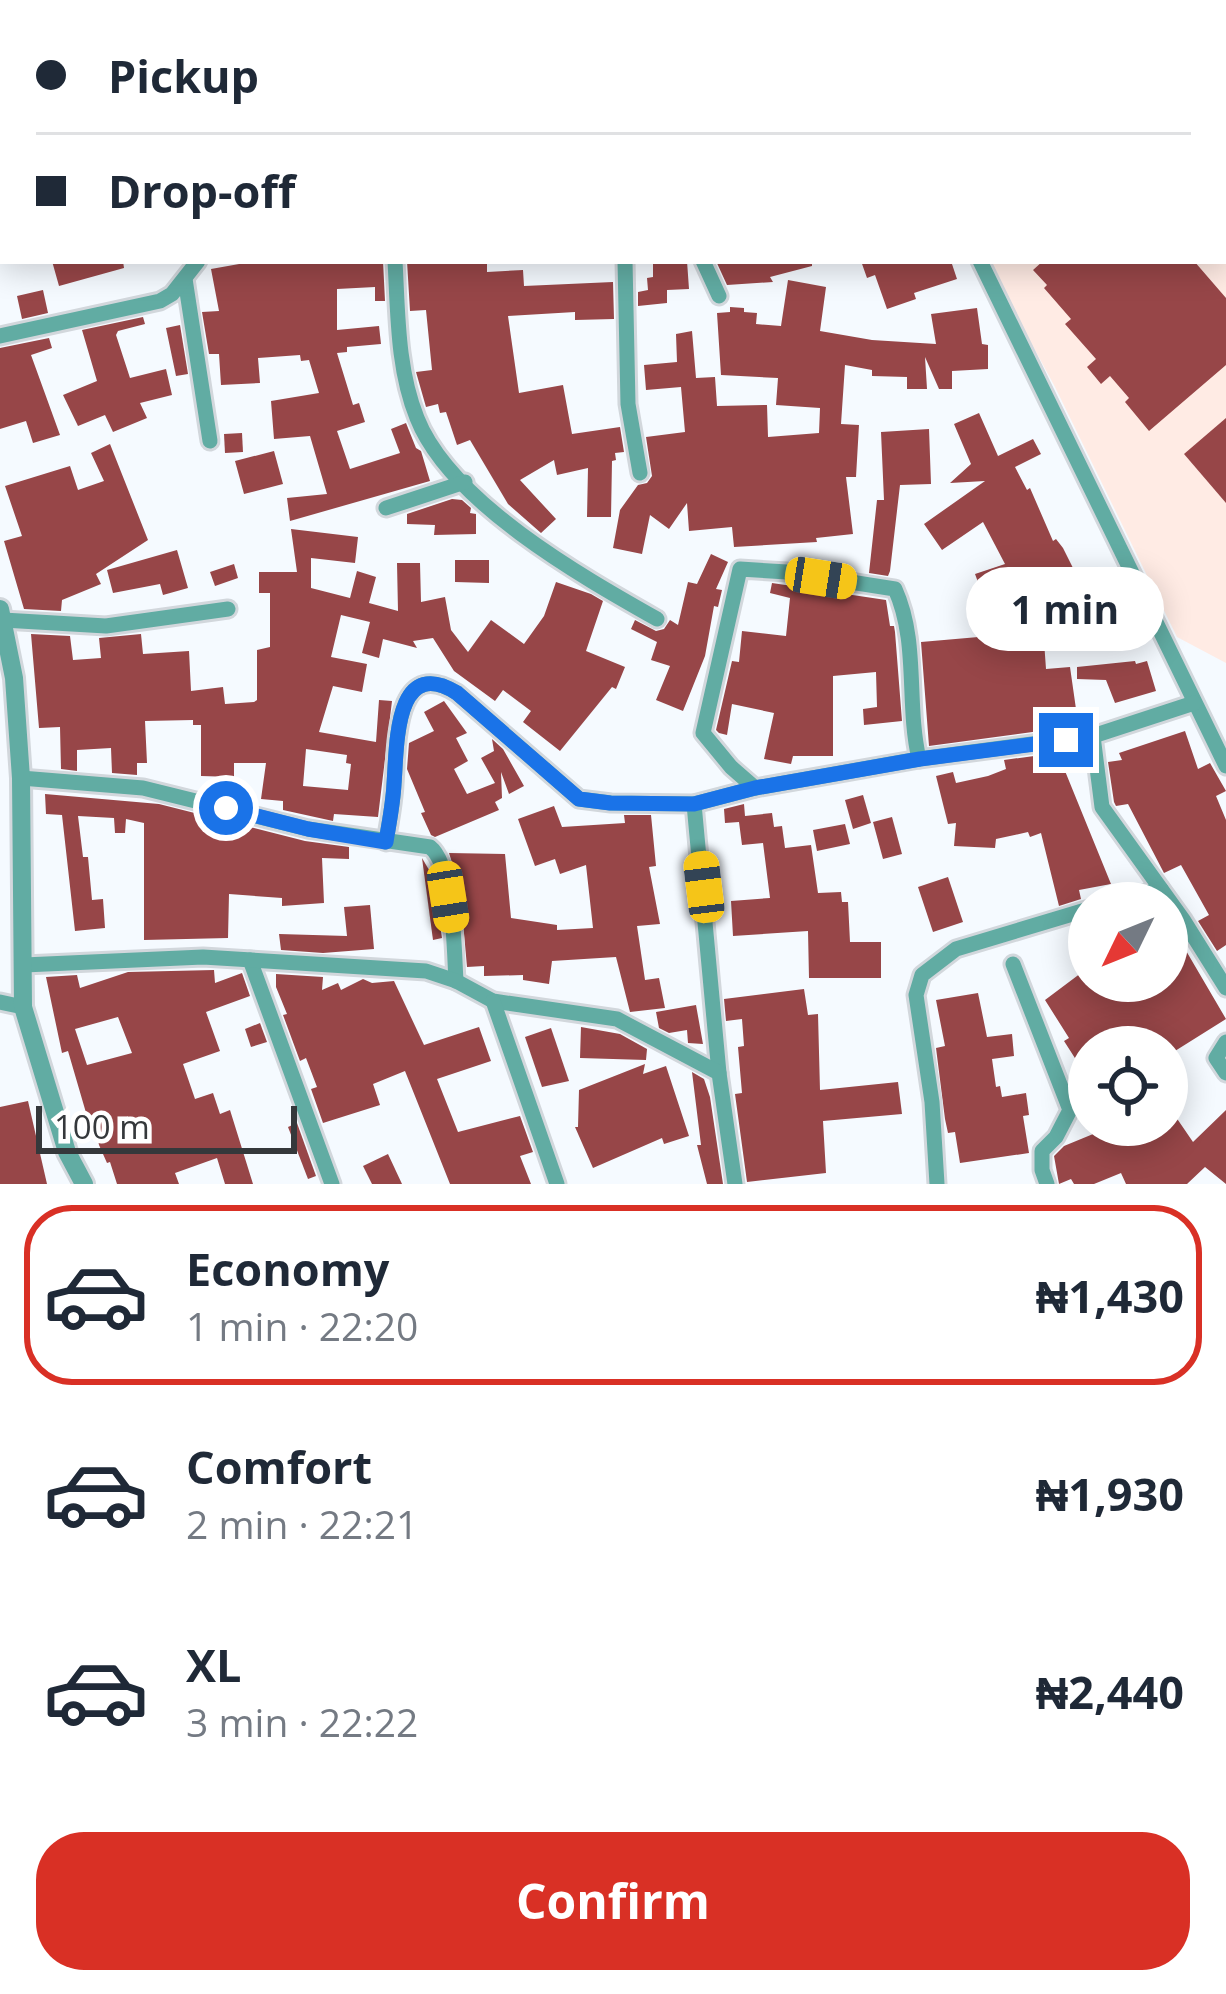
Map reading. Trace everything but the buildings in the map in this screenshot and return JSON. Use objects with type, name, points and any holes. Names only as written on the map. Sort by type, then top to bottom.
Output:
[{"type":"street","points":[[0,336],[160,301],[196,264]]},
{"type":"street","points":[[395,264],[402,364],[418,420],[443,461],[517,530],[657,619]]},
{"type":"street","points":[[625,264],[628,404],[640,473]]},
{"type":"street","points":[[705,264],[718,296]]},
{"type":"street","points":[[981,264],[1226,766]]},
{"type":"street","points":[[185,279],[210,441]]},
{"type":"street","points":[[386,508],[465,482]]},
{"type":"street","points":[[755,788],[704,733],[740,569],[895,589],[909,641],[911,725],[920,759]]},
{"type":"street","points":[[85,1184],[67,1152],[22,1007],[21,778],[14,677],[1,614],[106,626],[229,609]]},
{"type":"street","points":[[386,842],[400,712],[413,691],[429,682],[440,682],[457,693],[579,799],[610,803],[694,804],[755,788],[920,759],[1093,736],[1195,703]]},
{"type":"street","points":[[1093,736],[1102,807],[1156,882]]},
{"type":"street","points":[[21,778],[143,788],[308,829],[430,847],[438,853],[454,933],[456,981]]},
{"type":"street","points":[[694,804],[719,1073],[735,1184]]},
{"type":"street","points":[[938,1184],[916,995],[922,975],[956,949],[1068,915]]},
{"type":"street","points":[[1188,930],[1226,988]]},
{"type":"street","points":[[24,965],[203,957],[426,971],[493,1001],[617,1018],[719,1073]]},
{"type":"street","points":[[250,960],[332,1184]]},
{"type":"street","points":[[1013,964],[1070,1110],[1056,1137],[1042,1150],[1047,1184]]},
{"type":"street","points":[[493,1001],[557,1184]]},
{"type":"street","points":[[0,1002],[22,1007]]},
{"type":"street","points":[[1226,1042],[1216,1058],[1226,1073]]},
{"type":"shaded area","points":[[989,264],[1226,264],[1226,663],[1177,637],[1055,387]]},
{"type":"route","points":[[226,808],[386,842],[400,712],[413,691],[429,682],[440,682],[457,693],[579,799],[610,803],[694,804],[755,788],[920,759],[1066,740]]}]
